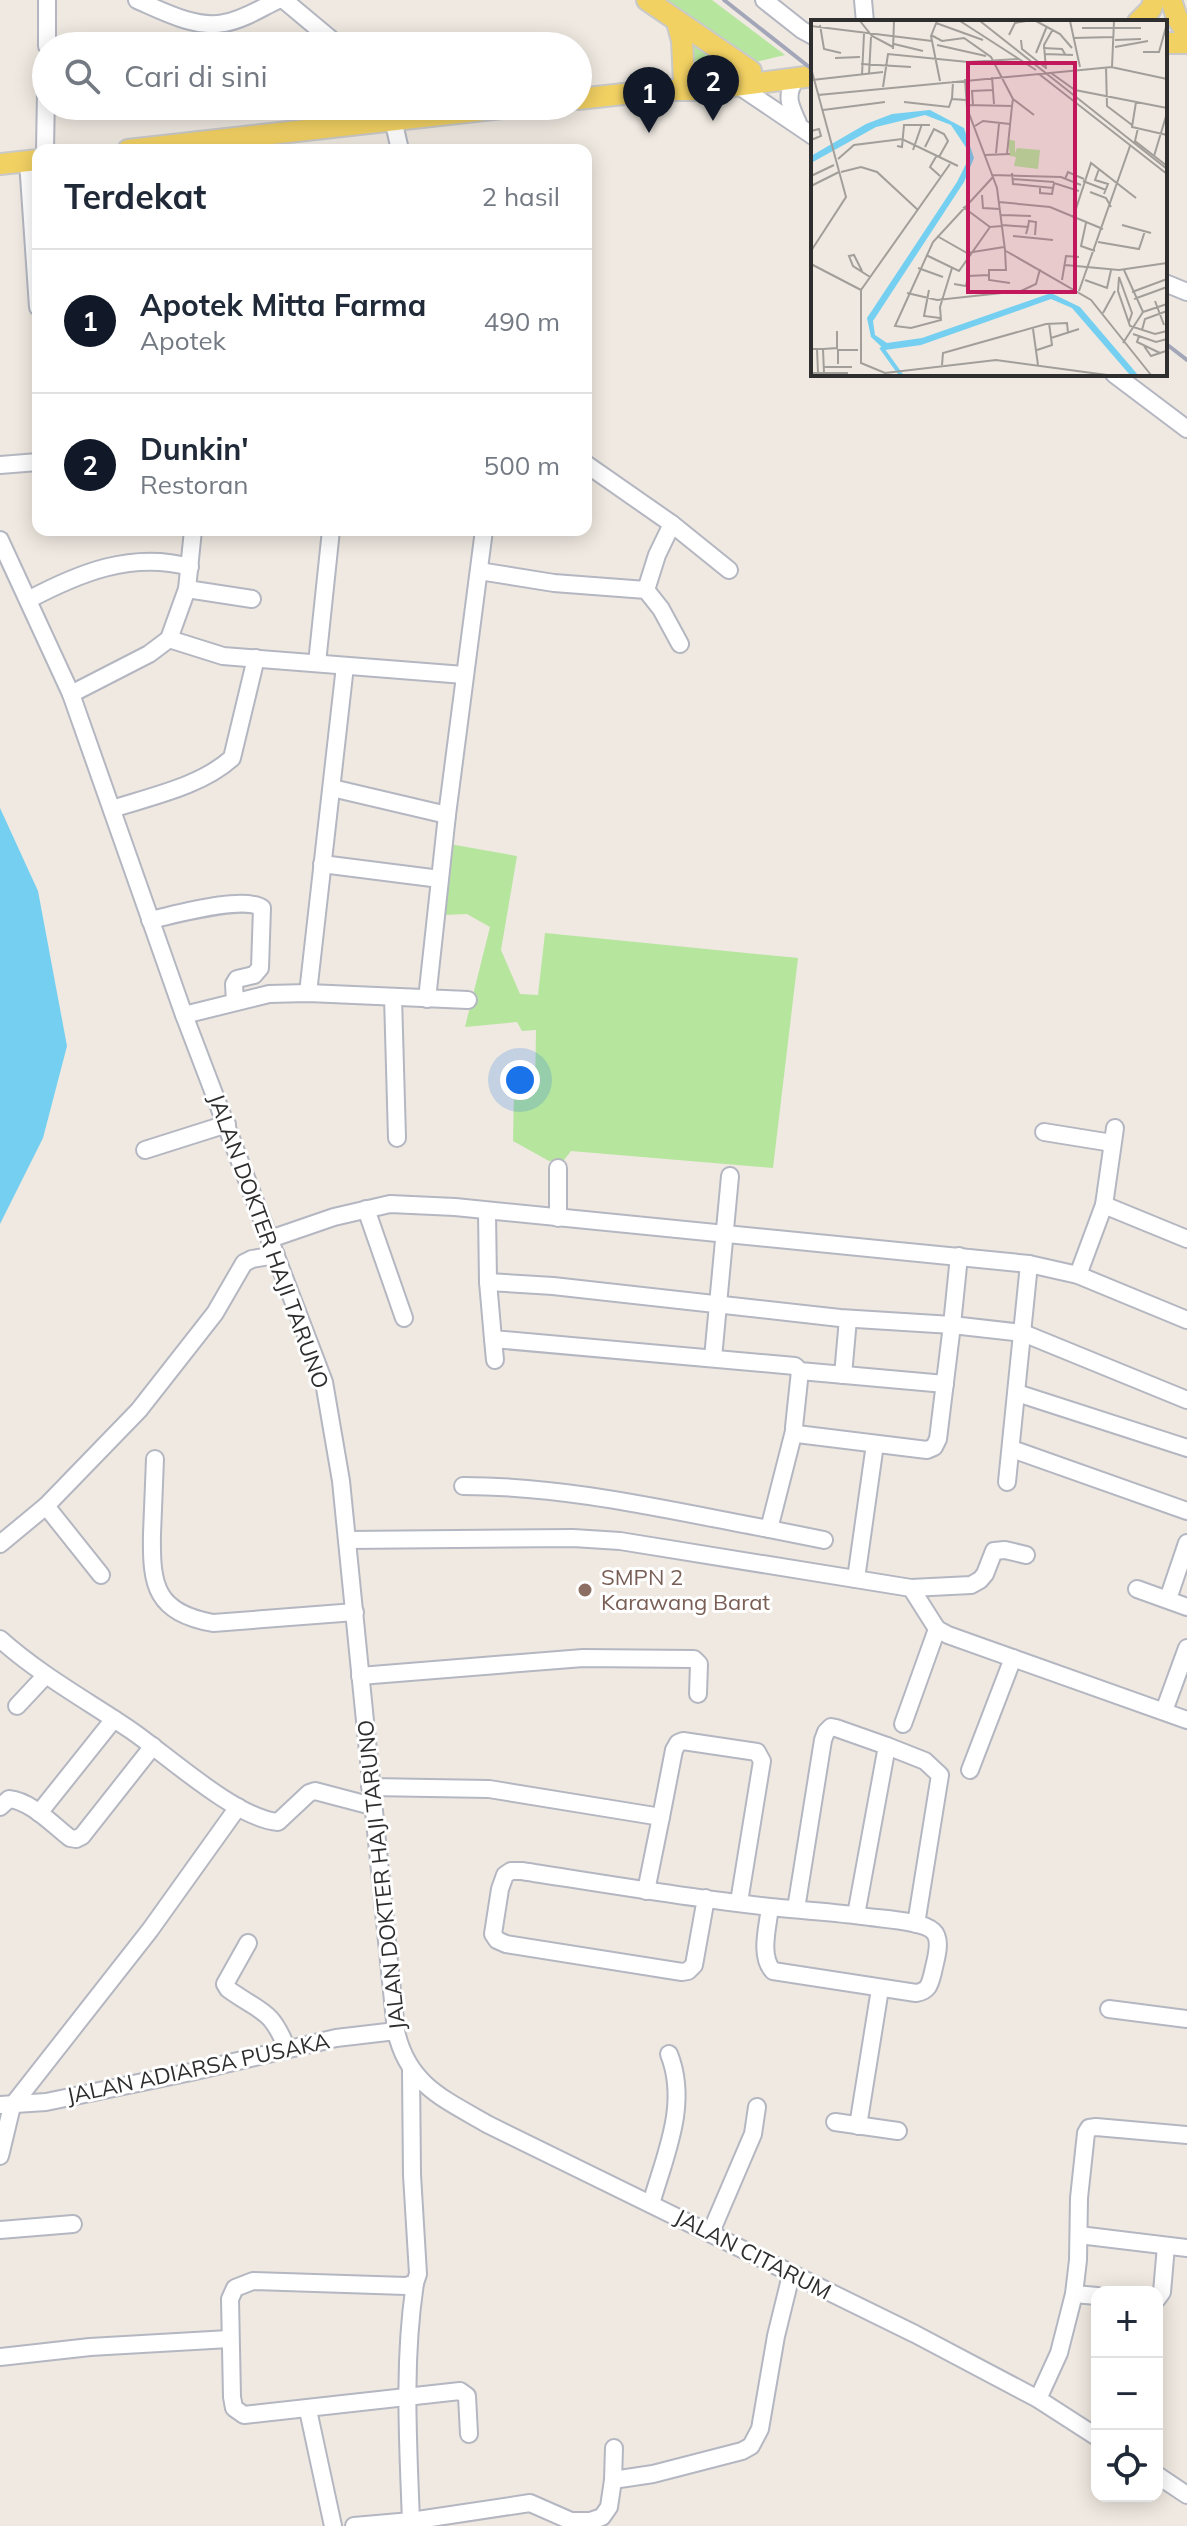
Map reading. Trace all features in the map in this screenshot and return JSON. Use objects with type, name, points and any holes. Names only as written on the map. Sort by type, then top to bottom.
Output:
[{"type":"main road","points":[[647,0],[745,79]]},
{"type":"main road","points":[[1160,5],[1177,18],[1187,33]]},
{"type":"main road","points":[[677,22],[684,51],[684,82]]},
{"type":"main road","points":[[660,90],[684,82],[808,73]]},
{"type":"main road","points":[[592,97],[660,90],[703,90],[745,79]]},
{"type":"main road","points":[[234,144],[269,142],[317,127],[365,120]]},
{"type":"main road","points":[[0,164],[32,158]]},
{"type":"street","points":[[47,0],[47,32]]},
{"type":"street","points":[[137,0],[162,11],[210,24],[235,20],[278,0]]},
{"type":"street","points":[[284,0],[322,32]]},
{"type":"street","points":[[764,0],[811,35]]},
{"type":"street","points":[[863,0],[865,20]]},
{"type":"street","points":[[799,125],[788,99],[790,88],[808,73]]},
{"type":"street","points":[[745,79],[811,134]]},
{"type":"street","points":[[39,144],[42,120]]},
{"type":"street","points":[[317,120],[317,127]]},
{"type":"street","points":[[387,120],[397,144]]},
{"type":"street","points":[[1167,284],[1187,292]]},
{"type":"street","points":[[1117,376],[1187,429]]},
{"type":"street","points":[[0,465],[32,462]]},
{"type":"street","points":[[592,468],[672,524],[729,570]]},
{"type":"street","points":[[646,590],[657,555],[672,524]]},
{"type":"street","points":[[71,694],[149,654],[169,639],[187,589],[193,536]]},
{"type":"street","points":[[317,663],[330,536]]},
{"type":"street","points":[[427,999],[483,536]]},
{"type":"street","name":"JALAN DOKTER HAJI TARUNO","points":[[0,540],[71,694],[184,1015],[324,1382],[341,1481],[396,2031],[401,2052],[411,2071]]},
{"type":"street","points":[[28,600],[66,580],[114,564],[162,561],[190,567]]},
{"type":"street","points":[[479,571],[554,583],[646,590],[661,609],[680,644]]},
{"type":"street","points":[[187,589],[252,599]]},
{"type":"street","points":[[169,639],[223,656],[464,675]]},
{"type":"street","points":[[112,809],[183,785],[208,774],[232,758],[256,658]]},
{"type":"street","points":[[308,993],[345,666]]},
{"type":"street","points":[[332,788],[447,815]]},
{"type":"street","points":[[322,864],[440,879]]},
{"type":"street","points":[[150,920],[220,906],[252,904],[262,908],[260,968],[254,975],[237,979],[234,984],[235,1002]]},
{"type":"street","points":[[184,1015],[269,994],[468,1000]]},
{"type":"street","points":[[393,997],[397,1138]]},
{"type":"street","points":[[145,1150],[227,1124]]},
{"type":"street","points":[[1044,1132],[1114,1135],[1104,1205],[1078,1275]]},
{"type":"street","points":[[558,1168],[558,1218]]},
{"type":"street","points":[[713,1358],[730,1176]]},
{"type":"street","points":[[0,1544],[46,1506],[139,1410],[215,1313],[244,1263],[273,1247],[366,1209],[390,1204],[1029,1264],[1078,1275],[1187,1320]]},
{"type":"street","points":[[1104,1205],[1187,1239]]},
{"type":"street","points":[[366,1209],[404,1318]]},
{"type":"street","points":[[487,1212],[488,1282],[495,1360]]},
{"type":"street","points":[[794,1431],[804,1437],[927,1450],[934,1447],[938,1439],[959,1256]]},
{"type":"street","points":[[1007,1482],[1029,1264]]},
{"type":"street","points":[[488,1282],[553,1286],[848,1319],[1023,1333],[1187,1400]]},
{"type":"street","points":[[843,1375],[848,1319]]},
{"type":"street","points":[[493,1339],[795,1366],[800,1371],[945,1384]]},
{"type":"street","points":[[769,1529],[794,1431],[800,1371]]},
{"type":"street","points":[[1017,1393],[1187,1448]]},
{"type":"street","points":[[856,1579],[875,1444]]},
{"type":"street","points":[[1012,1449],[1187,1511]]},
{"type":"street","points":[[155,1459],[151,1569],[156,1589],[166,1603],[187,1617],[213,1623],[355,1612]]},
{"type":"street","points":[[463,1486],[510,1486],[574,1493],[824,1540]]},
{"type":"street","points":[[46,1506],[101,1575]]},
{"type":"street","points":[[347,1540],[573,1538],[620,1541],[911,1588],[971,1585],[985,1574],[994,1551],[1026,1555]]},
{"type":"street","points":[[1168,1599],[1187,1543]]},
{"type":"street","points":[[911,1588],[937,1629],[972,1645],[1187,1720]]},
{"type":"street","points":[[1137,1589],[1187,1607]]},
{"type":"street","points":[[903,1724],[937,1629]]},
{"type":"street","points":[[0,1639],[46,1675],[238,1807],[278,1822],[315,1791],[372,1806]]},
{"type":"street","points":[[1164,1711],[1187,1648]]},
{"type":"street","points":[[360,1676],[583,1658],[694,1659],[699,1664],[698,1694]]},
{"type":"street","points":[[970,1770],[1013,1658]]},
{"type":"street","points":[[17,1706],[46,1675]]},
{"type":"street","points":[[39,1813],[114,1719]]},
{"type":"street","points":[[796,1909],[817,1773],[826,1732],[831,1727],[925,1761],[940,1775],[916,1924]]},
{"type":"street","points":[[646,1891],[674,1750],[683,1741],[757,1752],[762,1761],[739,1902]]},
{"type":"street","points":[[0,1807],[9,1799],[16,1800],[39,1813],[70,1838],[76,1839],[82,1836],[153,1746]]},
{"type":"street","points":[[856,1915],[887,1746]]},
{"type":"street","points":[[370,1787],[489,1789],[661,1817]]},
{"type":"street","points":[[0,2156],[6,2105],[150,1930],[238,1807]]},
{"type":"street","points":[[706,1898],[694,1965],[688,1971],[506,1944],[493,1934],[500,1889],[505,1875],[511,1871],[916,1924],[933,1931],[937,1937],[929,1986],[923,1992],[916,1993],[773,1971],[766,1964],[770,1907]]},
{"type":"street","points":[[248,1943],[225,1984],[276,2022],[287,2049]]},
{"type":"street","points":[[858,2126],[880,1989]]},
{"type":"street","points":[[1109,2009],[1187,2019]]},
{"type":"street","name":"JALAN ADIARSA PUSAKA","points":[[6,2105],[46,2102],[336,2038],[396,2031]]},
{"type":"street","points":[[651,2204],[677,2112],[677,2074],[669,2054]]},
{"type":"street","points":[[411,2071],[412,2175],[418,2274],[407,2335],[411,2521]]},
{"type":"street","name":"JALAN CITARUM","points":[[411,2071],[438,2096],[489,2125],[915,2334],[1038,2399],[1091,2433]]},
{"type":"street","points":[[711,2232],[753,2134],[757,2107]]},
{"type":"street","points":[[835,2122],[898,2131]]},
{"type":"street","points":[[1038,2399],[1059,2353],[1074,2294],[1086,2133],[1089,2128],[1187,2135]]},
{"type":"street","points":[[0,2230],[73,2224]]},
{"type":"street","points":[[1079,2235],[1187,2248]]},
{"type":"street","points":[[1163,2286],[1166,2246]]},
{"type":"street","points":[[613,2480],[677,2468],[751,2446],[760,2429],[776,2336],[791,2275]]},
{"type":"street","points":[[415,2283],[406,2286],[253,2281],[235,2288],[230,2299],[229,2339],[234,2408],[244,2415],[460,2391],[467,2396],[469,2434]]},
{"type":"street","points":[[1074,2294],[1091,2295]]},
{"type":"street","points":[[0,2357],[90,2347],[229,2339]]},
{"type":"street","points":[[308,2410],[333,2526]]},
{"type":"street","points":[[354,2526],[411,2521],[530,2503],[571,2521],[604,2522],[613,2480],[614,2448]]},
{"type":"street","points":[[1163,2479],[1187,2495]]},
{"type":"green space","points":[[663,0],[712,0],[785,55],[752,63]]},
{"type":"green space","points":[[687,39],[725,64],[689,71]]},
{"type":"green space","points":[[444,843],[517,856],[501,950],[520,994],[538,995],[545,933],[798,958],[773,1168],[571,1151],[564,1160],[549,1161],[513,1141],[514,1094],[535,1093],[536,1030],[522,1031],[517,1022],[465,1027],[490,927],[467,914],[443,915]]},
{"type":"water","points":[[0,808],[38,891],[67,1046],[43,1138],[0,1224]]},
{"type":"railway","points":[[724,0],[811,68]]},
{"type":"railway","points":[[1167,345],[1187,360]]},
{"type":"place","name":"Dunkin'","points":[[713,121]]},
{"type":"place","name":"Apotek Mitta Farma","points":[[649,133]]},
{"type":"place","name":"SMPN 2 Karawang Barat","points":[[585,1590]]}]
